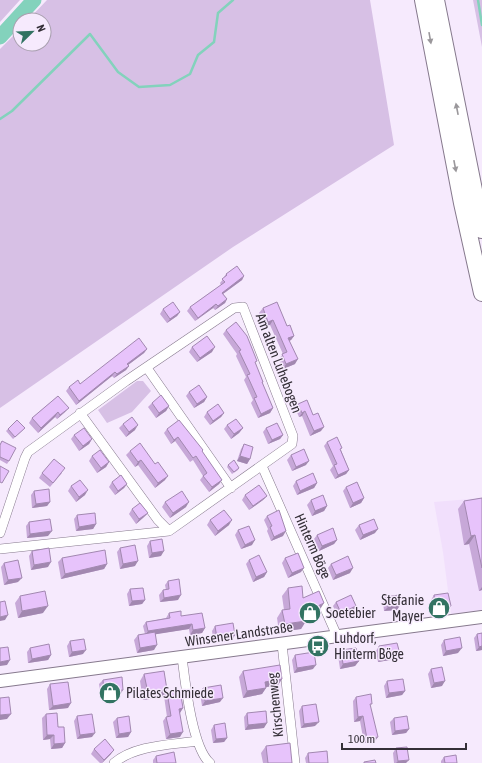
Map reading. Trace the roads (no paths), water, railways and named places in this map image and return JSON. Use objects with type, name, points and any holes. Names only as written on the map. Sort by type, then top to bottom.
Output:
[{"type":"highway","points":[[423,0],[460,190],[482,293]]},
{"type":"highway","points":[[436,0],[482,230]]},
{"type":"main road","name":"Winsener Landstraße","points":[[0,681],[482,617]]},
{"type":"street","name":"Am alten Luhebogen","points":[[0,533],[28,452],[80,414],[234,308],[243,307],[293,436],[292,444],[169,531],[0,549]]},
{"type":"street","points":[[146,368],[231,488]]},
{"type":"street","points":[[80,414],[158,520],[169,531]]},
{"type":"street","name":"Hinterm Böge","points":[[262,466],[337,636]]},
{"type":"street","name":"Kirschenweg","points":[[282,644],[295,763]]},
{"type":"street","points":[[182,657],[196,741],[204,758],[210,763]]},
{"type":"street","points":[[114,763],[128,754],[141,750],[196,741]]},
{"type":"waterway","points":[[0,37],[34,0]]},
{"type":"waterway","points":[[0,119],[12,111],[90,34],[118,72],[139,87],[170,85],[190,74],[198,55],[214,42],[218,13],[233,0]]},
{"type":"waterway","points":[[478,0],[482,25]]},
{"type":"place","name":"Stefanie Mayer","points":[[439,608]]},
{"type":"place","name":"Soetebier","points":[[310,613]]},
{"type":"place","name":"Luhdorf, Hinterm Böge","points":[[318,646]]},
{"type":"place","name":"Pilates Schmiede","points":[[110,693]]}]
